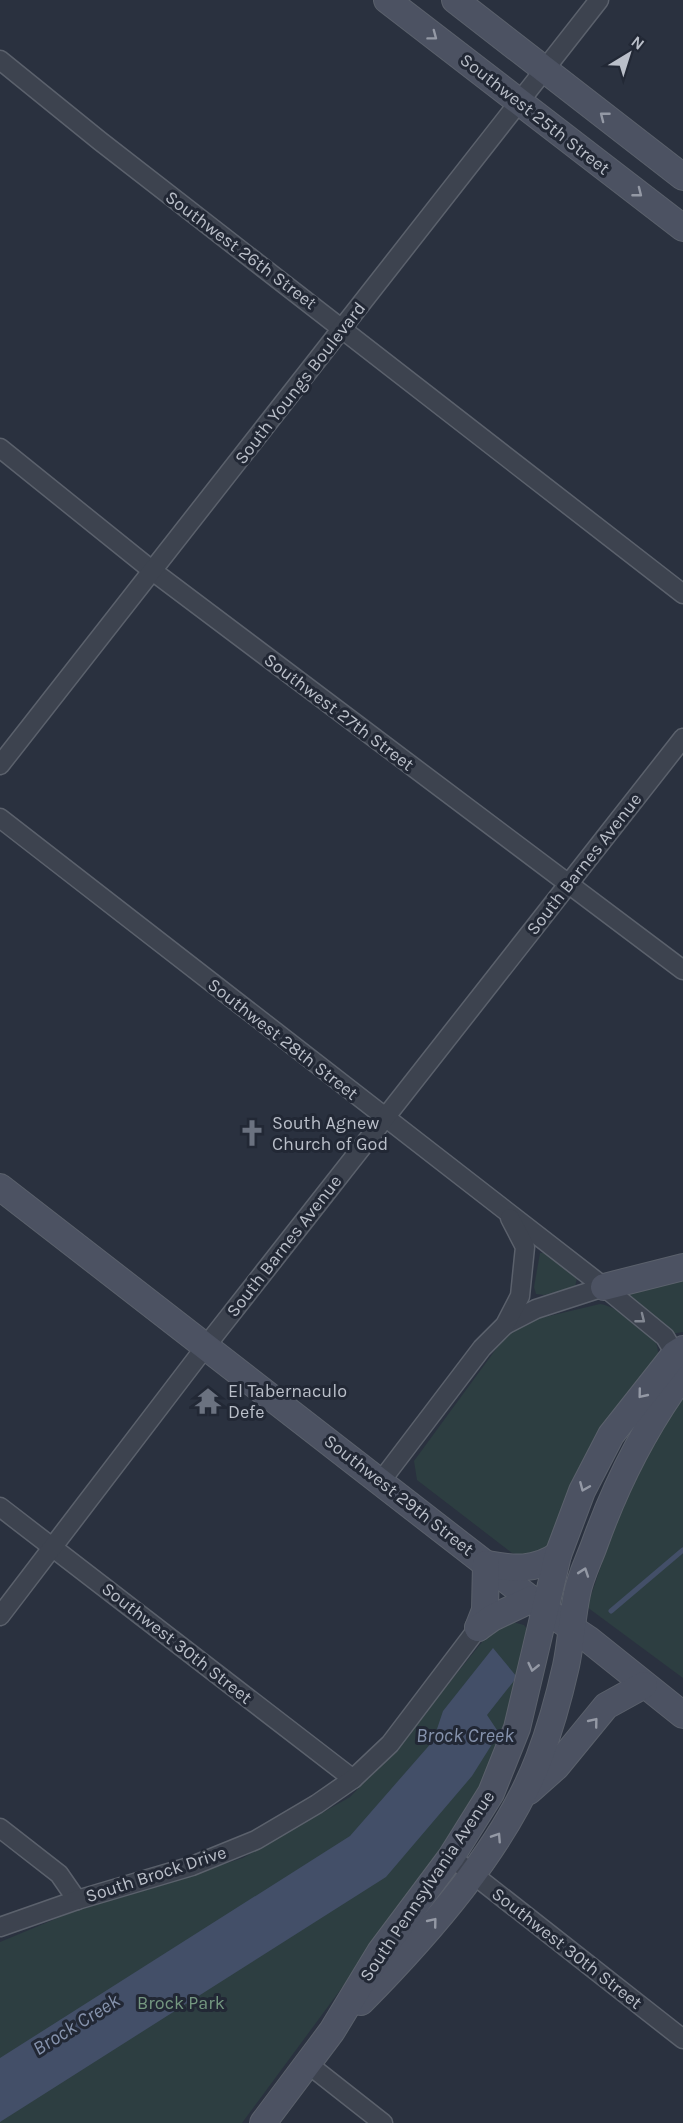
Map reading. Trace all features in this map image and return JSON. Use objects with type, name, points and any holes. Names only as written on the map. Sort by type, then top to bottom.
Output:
[{"type":"main road","name":"Southwest 25th Street","points":[[387,0],[683,228]]},
{"type":"main road","points":[[455,0],[683,177]]},
{"type":"main road","name":"Southwest 29th Street","points":[[0,1187],[683,1715]]},
{"type":"main road","points":[[604,1287],[683,1267]]},
{"type":"main road","name":"South Pennsylvania Avenue","points":[[263,2123],[332,2031],[380,1952],[451,1857],[491,1793],[508,1756],[528,1690],[539,1604],[582,1491],[610,1435],[680,1360]]},
{"type":"main road","name":"South Pennsylvania Avenue","points":[[332,2031],[396,1967],[472,1874],[519,1799],[547,1734],[566,1666],[577,1592],[616,1485],[664,1401],[680,1360]]},
{"type":"main road","points":[[478,1628],[485,1610],[486,1564],[516,1569],[546,1563],[558,1555]]},
{"type":"main road","points":[[478,1628],[492,1618],[539,1604]]},
{"type":"main road","points":[[519,1799],[556,1767],[606,1706],[644,1685]]},
{"type":"street","name":"South Youngs Boulevard","points":[[0,765],[154,572],[599,0]]},
{"type":"street","name":"Southwest 26th Street","points":[[0,60],[100,141],[683,594]]},
{"type":"street","name":"Southwest 27th Street","points":[[0,448],[154,572],[683,970]]},
{"type":"street","name":"South Barnes Avenue","points":[[0,1616],[206,1346],[683,738]]},
{"type":"street","name":"Southwest 28th Street","points":[[0,818],[507,1214],[604,1287],[665,1337],[680,1360]]},
{"type":"street","points":[[505,1326],[519,1296],[525,1247],[507,1214]]},
{"type":"street","points":[[381,1481],[482,1348],[505,1326],[536,1309],[604,1287]]},
{"type":"street","name":"Southwest 30th Street","points":[[0,1507],[353,1779]]},
{"type":"street","name":"South Brock Drive","points":[[0,1927],[76,1900],[192,1866],[256,1840],[317,1804],[353,1779],[390,1744],[478,1628]]},
{"type":"street","points":[[0,1828],[59,1874],[76,1900]]},
{"type":"street","name":"Southwest 30th Street","points":[[451,1857],[683,2039]]},
{"type":"street","points":[[308,2064],[383,2123]]},
{"type":"green space","points":[[540,1253],[546,1253],[577,1278],[575,1287],[544,1295],[536,1294],[534,1287]]},
{"type":"green space","points":[[683,1273],[683,1332],[671,1334],[617,1291]]},
{"type":"green space","points":[[600,1304],[622,1313],[651,1335],[656,1343],[659,1360],[547,1548],[523,1556],[512,1553],[417,1480],[414,1461],[507,1334],[528,1321]]},
{"type":"green space","points":[[683,1390],[683,1678],[587,1607],[634,1470]]},
{"type":"green space","name":"Brock Park","points":[[505,1620],[524,1625],[530,1633],[516,1697],[488,1778],[454,1836],[242,2123],[0,2123],[0,1942],[72,1912],[243,1858],[350,1797],[390,1756],[495,1626]]},
{"type":"water","name":"Brock Creek","points":[[493,1648],[517,1677],[487,1715],[499,1733],[472,1776],[386,1877],[0,2122],[0,2058],[350,1836],[433,1741],[443,1711]]},
{"type":"waterway","name":"Brock Creek","points":[[611,1611],[683,1550]]},
{"type":"place","name":"South Agnew Church of God","points":[[252,1133]]},
{"type":"place","name":"El Tabernaculo Defe","points":[[208,1401]]}]
